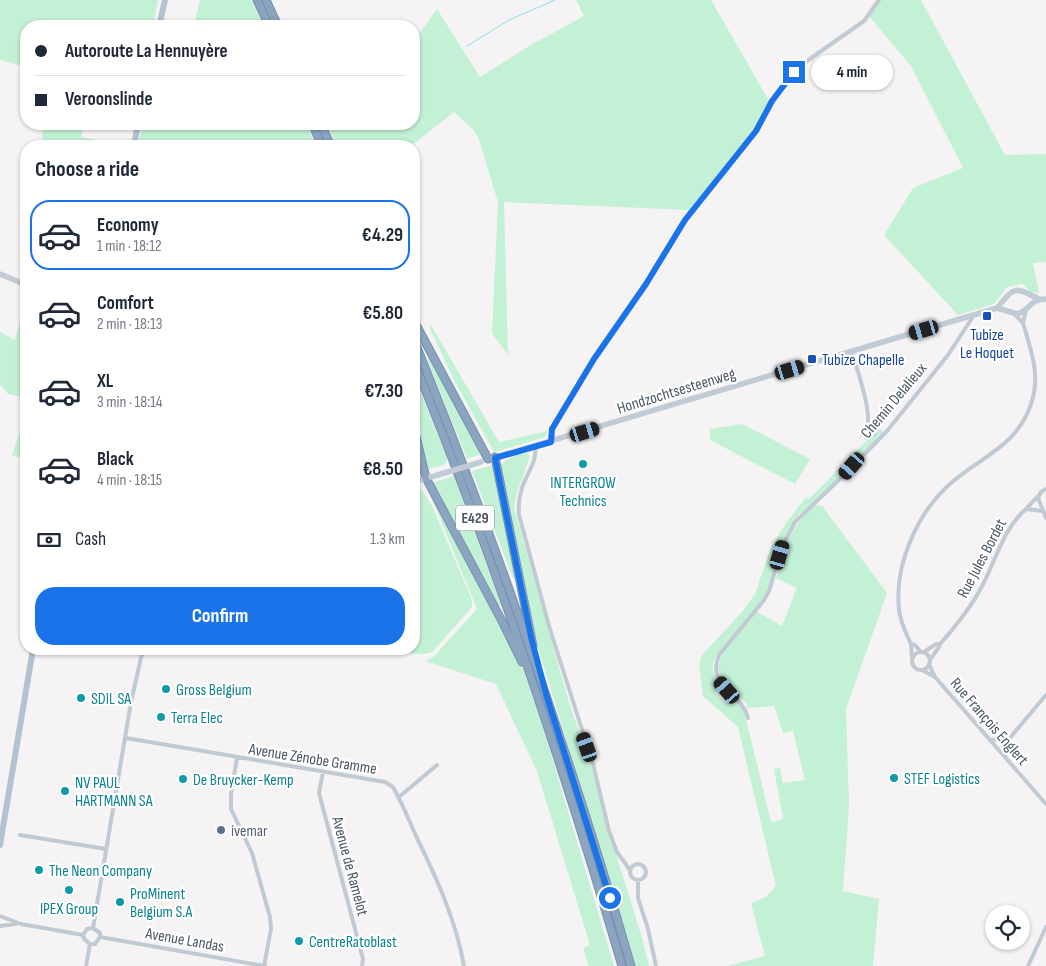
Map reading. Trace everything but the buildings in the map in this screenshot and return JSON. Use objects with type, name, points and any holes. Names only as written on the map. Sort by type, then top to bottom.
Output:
[{"type":"highway","points":[[258,0],[266,20]]},
{"type":"highway","points":[[266,0],[275,20]]},
{"type":"highway","points":[[420,332],[488,460],[546,694]]},
{"type":"highway","name":"E429","points":[[420,355],[472,489],[546,694],[631,966]]},
{"type":"highway","name":"E429","points":[[420,378],[475,520],[537,692],[622,966]]},
{"type":"highway","points":[[420,449],[428,477],[503,623],[522,662],[533,691],[541,704]]},
{"type":"main road","points":[[160,20],[164,0]]},
{"type":"main road","points":[[0,274],[20,282]]},
{"type":"main road","points":[[1039,299],[1021,313],[997,308],[1008,294],[1015,290],[1039,299],[1046,299]]},
{"type":"main road","points":[[1025,294],[1028,300],[1027,307]]},
{"type":"main road","points":[[1005,298],[1005,305],[1011,312]]},
{"type":"main road","name":"Hondzochtsesteenweg","points":[[420,480],[997,308]]},
{"type":"main road","points":[[0,846],[32,655]]},
{"type":"street","points":[[551,442],[552,429],[594,359],[646,284],[685,220],[756,131],[780,89],[794,72],[807,61],[864,21],[879,0]]},
{"type":"street","points":[[936,677],[914,667],[911,644],[901,622],[898,608],[900,578],[906,552],[917,526],[931,504],[951,483],[1010,440],[1027,415],[1034,395],[1035,367],[1023,323],[1027,307]]},
{"type":"street","points":[[1011,312],[1023,323]]},
{"type":"street","name":"Chemin Delalieux","points":[[748,718],[742,705],[719,680],[715,664],[719,655],[764,600],[769,591],[783,545],[791,527],[887,431],[948,355],[974,315]]},
{"type":"street","points":[[852,352],[868,413],[869,429],[866,438],[875,434]]},
{"type":"street","points":[[535,446],[534,459],[518,502],[519,515],[564,673],[593,764],[609,831],[617,852],[630,870],[631,876],[638,880]]},
{"type":"street","name":"Rue Jules Bordet","points":[[930,662],[940,644],[972,603],[986,578],[1005,534],[1013,522],[1046,489]]},
{"type":"street","points":[[1038,496],[1038,501],[1046,518]]},
{"type":"street","points":[[1026,509],[1043,511]]},
{"type":"street","points":[[911,644],[928,655],[936,677]]},
{"type":"street","points":[[912,658],[915,653],[940,644]]},
{"type":"street","points":[[93,928],[131,702],[142,655]]},
{"type":"street","points":[[922,670],[930,662]]},
{"type":"street","name":"Rue François Englert","points":[[936,677],[1046,804]]},
{"type":"street","points":[[1005,757],[1009,739],[1046,696]]},
{"type":"street","name":"Avenue Zénobe Gramme","points":[[126,738],[386,782],[393,787],[399,798],[445,902],[455,930],[464,966]]},
{"type":"street","points":[[991,740],[1009,739]]},
{"type":"street","points":[[237,758],[231,794],[231,809],[252,853],[270,917],[271,929],[264,966]]},
{"type":"street","points":[[399,798],[437,765]]},
{"type":"street","name":"Avenue de Ramelot","points":[[322,772],[319,793],[363,959],[362,966]]},
{"type":"street","points":[[20,835],[106,849]]},
{"type":"street","points":[[630,870],[632,866],[637,864],[644,867],[646,874],[638,880]]},
{"type":"street","points":[[638,880],[638,898],[656,966]]},
{"type":"street","points":[[0,916],[21,924]]},
{"type":"street","points":[[0,926],[21,924],[83,935]]},
{"type":"street","points":[[1028,966],[1046,927]]},
{"type":"street","points":[[93,928],[97,930],[100,937],[95,944],[90,944],[84,939],[83,935],[87,929],[93,928]]},
{"type":"street","name":"Avenue Landas","points":[[100,937],[264,966]]},
{"type":"street","points":[[86,966],[90,944]]},
{"type":"street","points":[[227,966],[228,959]]},
{"type":"green space","points":[[0,0],[158,0],[154,20],[20,20],[20,65],[0,60]]},
{"type":"green space","points":[[200,0],[251,0],[260,20],[195,20]]},
{"type":"green space","points":[[576,0],[711,0],[769,101],[756,126],[689,210],[504,202],[508,355],[492,333],[498,202],[479,140],[473,129],[454,112],[419,140],[334,140],[330,130],[420,130],[420,33],[437,9],[480,77],[531,45],[584,16]]},
{"type":"green space","points":[[880,0],[921,0],[1005,155],[1046,154],[1046,262],[1033,263],[1039,293],[1031,292],[1022,284],[1007,287],[994,304],[958,315],[884,235],[913,188],[963,168],[911,66],[869,16]]},
{"type":"green space","points":[[43,130],[83,130],[81,137],[96,140],[42,140]]},
{"type":"green space","points":[[142,130],[309,130],[313,140],[139,140]]},
{"type":"green space","points":[[20,321],[20,397],[8,394],[0,384],[0,332],[15,340]]},
{"type":"green space","points":[[431,325],[499,442],[548,431],[545,437],[494,452],[454,380],[430,329]]},
{"type":"green space","points":[[430,358],[480,450],[479,455],[467,459],[427,359]]},
{"type":"green space","points":[[420,391],[447,462],[444,465],[428,469],[425,466],[420,443]]},
{"type":"green space","points":[[742,424],[810,459],[795,484],[710,440],[710,429]]},
{"type":"green space","points":[[879,428],[883,432],[819,498],[799,514],[786,536],[765,596],[716,656],[713,668],[714,675],[721,685],[715,693],[725,703],[733,697],[741,706],[745,715],[771,822],[783,819],[774,769],[780,768],[783,783],[805,780],[793,731],[783,733],[774,706],[747,708],[746,703],[723,681],[719,669],[720,660],[730,642],[757,612],[782,626],[797,588],[776,578],[783,557],[790,538],[800,521],[816,505],[822,506],[887,593],[846,709],[849,806],[843,891],[879,899],[873,966],[728,966],[765,956],[751,903],[766,897],[776,886],[738,727],[703,696],[699,663],[703,654],[742,612],[755,594],[770,550],[784,526],[806,497],[809,499]]},
{"type":"green space","points":[[20,432],[20,458],[12,455]]},
{"type":"green space","points":[[527,453],[530,456],[516,496],[514,508],[570,706],[589,759],[649,966],[636,966],[538,648],[499,466],[512,457]]},
{"type":"green space","points":[[493,465],[517,579],[513,578],[472,471]]},
{"type":"green space","points":[[454,476],[501,605],[497,606],[432,483]]},
{"type":"green space","points":[[420,490],[432,506],[472,600],[472,607],[432,652],[420,654]]},
{"type":"green space","points":[[432,493],[523,669],[542,724],[614,966],[589,966],[583,948],[590,945],[537,771],[496,684],[425,661],[432,658],[477,609],[430,494]]},
{"type":"waterway","points":[[467,46],[509,20],[555,0]]},
{"type":"place","name":"Tubize Le Hoquet","points":[[987,316]]},
{"type":"place","name":"Tubize Chapelle","points":[[812,359]]},
{"type":"place","name":"INTERGROW Technics","points":[[583,464]]},
{"type":"place","name":"Gross Belgium","points":[[166,689]]},
{"type":"place","name":"SDIL SA","points":[[81,698]]},
{"type":"place","name":"Terra Elec","points":[[161,717]]},
{"type":"place","name":"STEF Logistics","points":[[894,778]]},
{"type":"place","name":"De Bruycker-Kemp","points":[[183,779]]},
{"type":"place","name":"NV PAUL HARTMANN SA","points":[[65,791]]},
{"type":"place","name":"ivemar","points":[[221,830]]},
{"type":"place","name":"The Neon Company","points":[[39,870]]},
{"type":"place","name":"IPEX Group","points":[[69,890]]},
{"type":"place","name":"ProMinent Belgium S.A","points":[[120,902]]},
{"type":"place","name":"CentreRatoblast","points":[[299,941]]},
{"type":"route","points":[[610,898],[546,694],[531,637],[495,458],[551,442],[550,435],[552,429],[594,359],[646,284],[685,220],[701,197],[756,131],[772,101],[794,72]]}]
